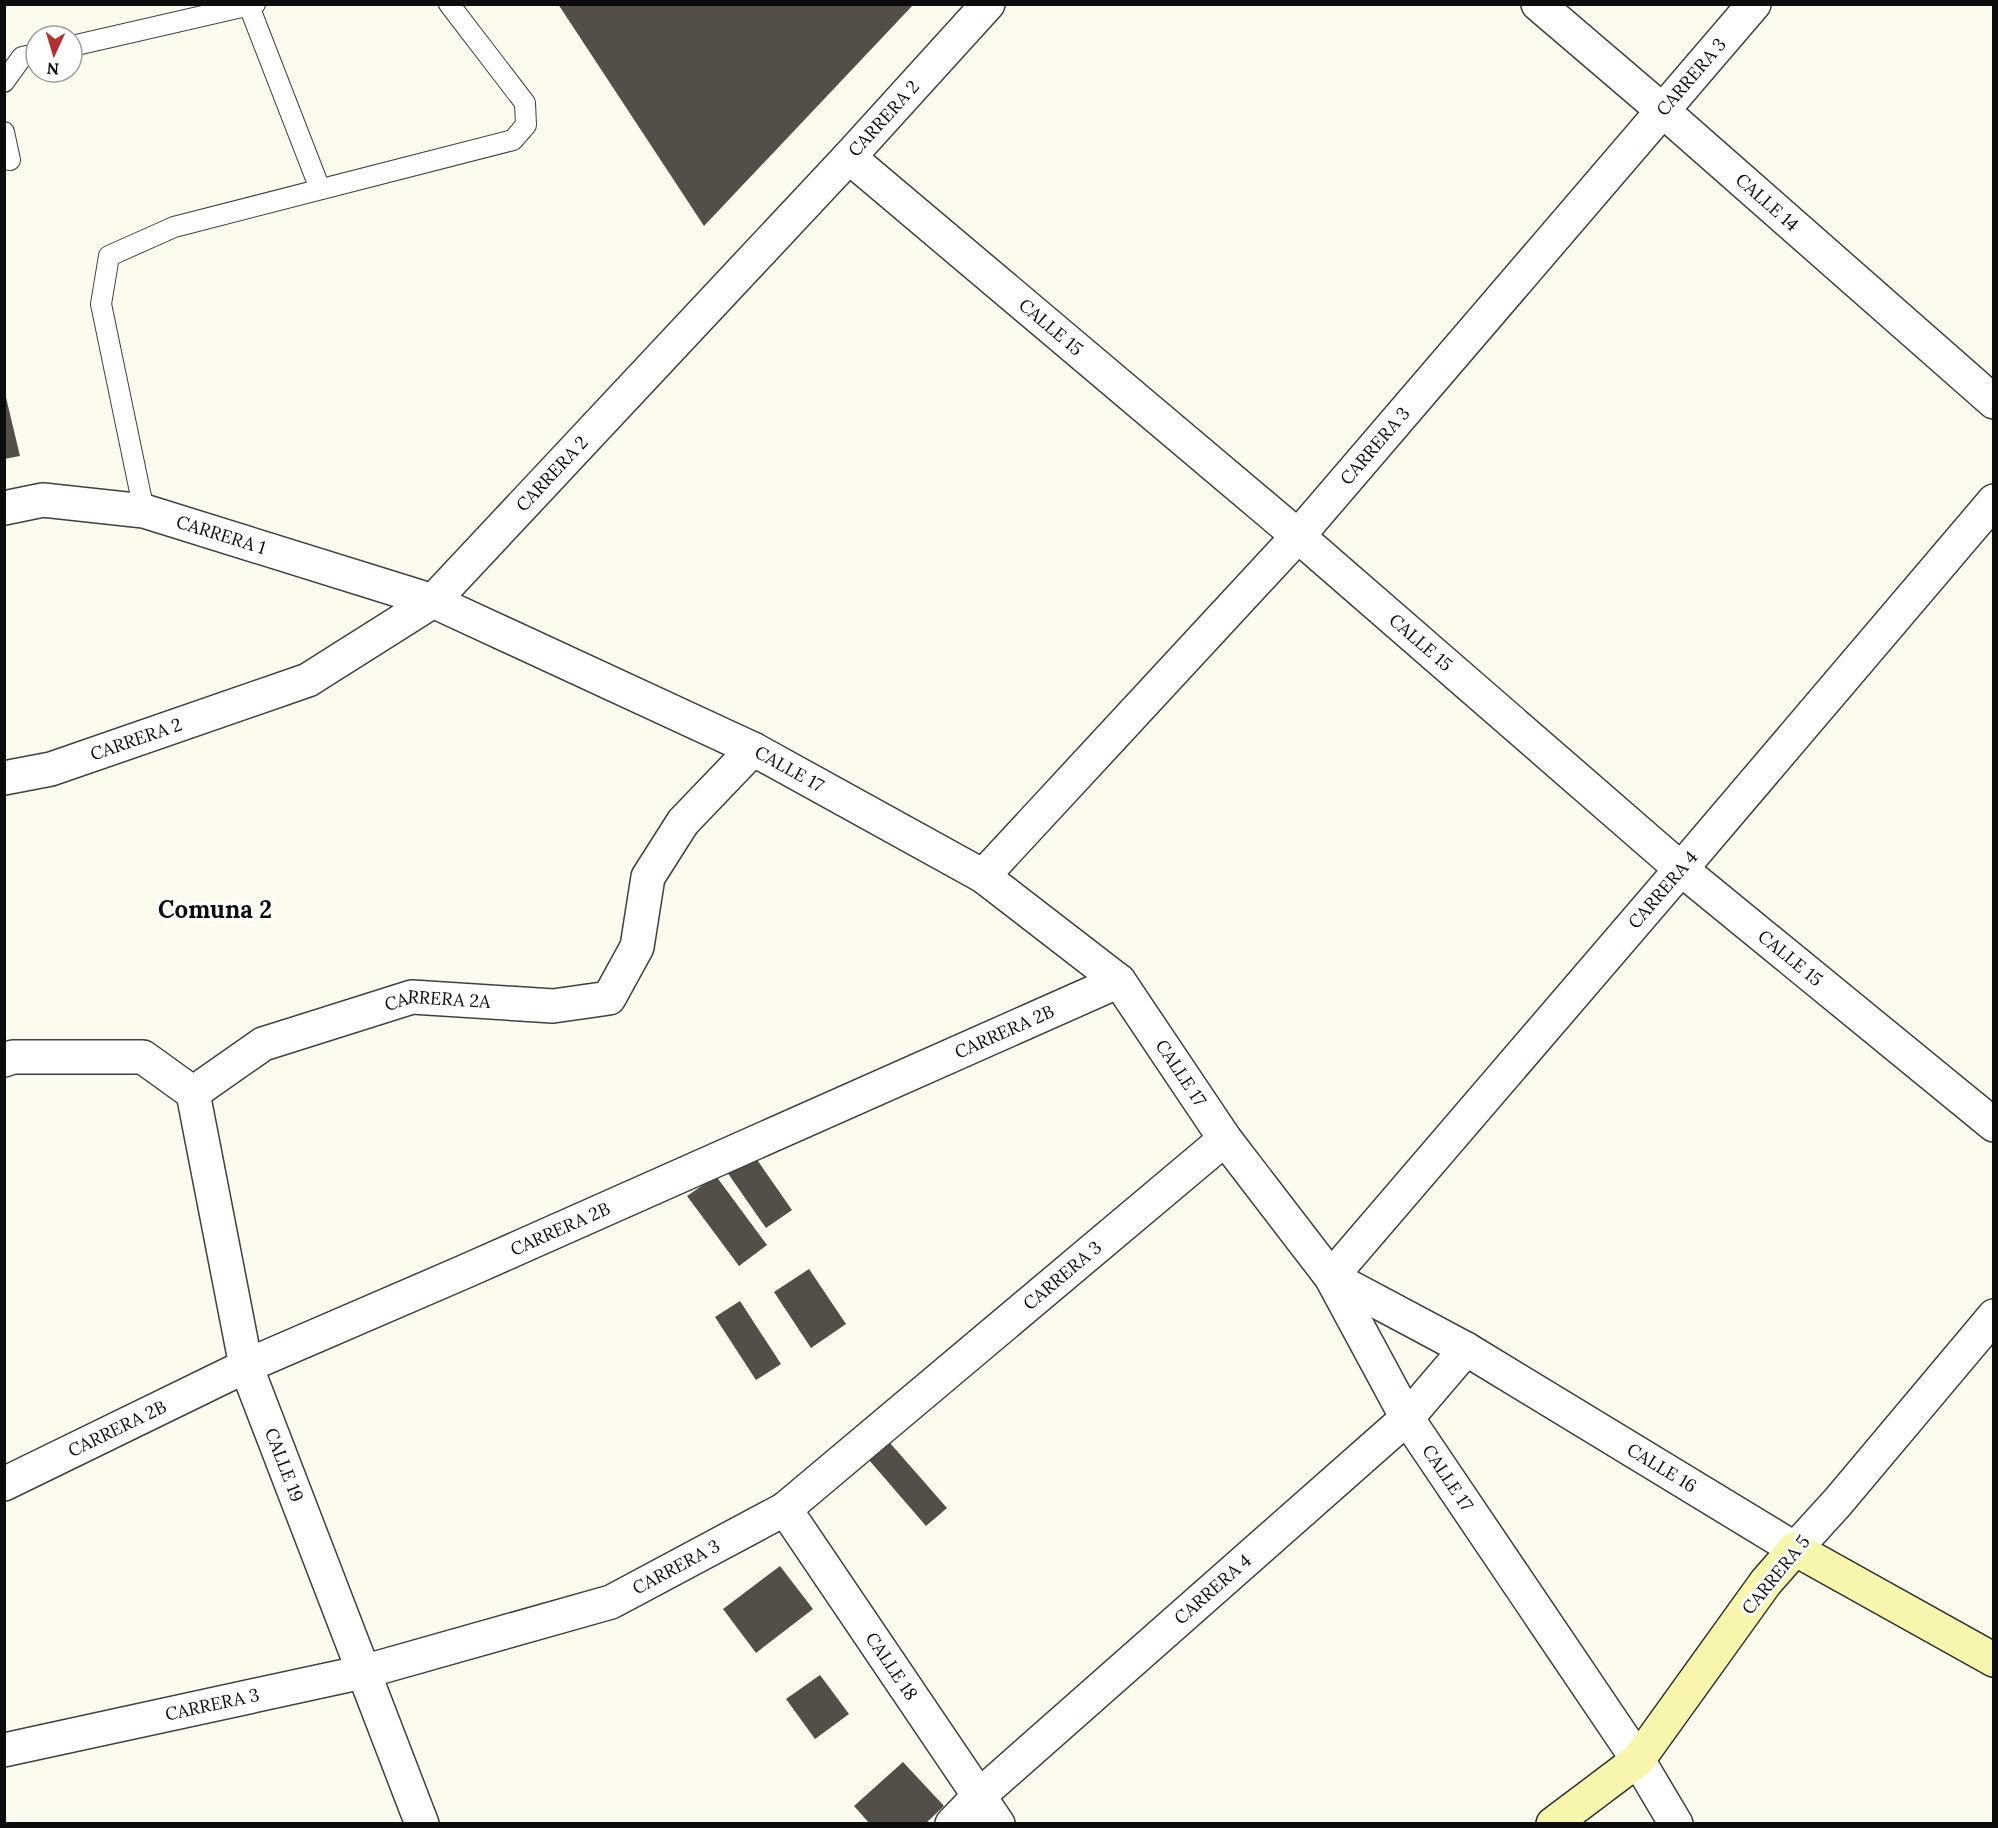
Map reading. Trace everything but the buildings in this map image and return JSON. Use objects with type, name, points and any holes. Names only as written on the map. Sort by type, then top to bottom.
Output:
[{"type":"street","name":"CARRERA 2","points":[[4,778],[51,769],[308,680],[433,601],[849,157],[988,4]]},
{"type":"street","name":"CALLE 14","points":[[1538,4],[1994,402]]},
{"type":"street","name":"CARRERA 3","points":[[983,876],[1298,536],[1754,4]]},
{"type":"street","name":"CALLE 15","points":[[849,157],[1298,536],[1681,869],[1994,1125]]},
{"type":"street","name":"CARRERA 1","points":[[4,508],[43,500],[144,511],[433,601]]},
{"type":"street","name":"CARRERA 4","points":[[1331,1277],[1994,501]]},
{"type":"street","name":"CALLE 17","points":[[433,601],[753,749],[983,876],[1119,981],[1225,1139],[1331,1277],[1407,1418],[1638,1760],[1676,1824]]},
{"type":"street","name":"CARRERA 2A","points":[[193,1093],[263,1044],[412,997],[553,1006],[609,998],[637,947],[648,878],[684,822],[753,749]]},
{"type":"street","name":"CARRERA 2B","points":[[4,1485],[246,1366],[466,1271],[1119,981]]},
{"type":"street","points":[[4,1060],[13,1057],[143,1057],[193,1093]]},
{"type":"street","name":"CALLE 19","points":[[193,1093],[246,1366],[422,1824]]},
{"type":"street","name":"CARRERA 3","points":[[4,1750],[363,1672],[611,1602],[786,1509],[1225,1139]]},
{"type":"street","name":"CALLE 16","points":[[1331,1277],[1466,1349],[1795,1550],[1994,1660]]},
{"type":"street","name":"CARRERA 5","points":[[1553,1824],[1638,1760],[1766,1582],[1828,1514],[1994,1316]]},
{"type":"street","name":"CARRERA 4","points":[[952,1824],[980,1796],[1407,1418],[1466,1349]]},
{"type":"street","name":"CALLE 18","points":[[786,1509],[998,1824]]},
{"type":"lane","points":[[144,511],[101,304],[109,256],[174,227],[513,140],[526,124],[525,103],[449,4]]},
{"type":"lane","points":[[84,43],[252,5],[320,189]]},
{"type":"lane","points":[[4,82],[24,57]]},
{"type":"lane","points":[[4,132],[10,160]]},
{"type":"district","name":"Comuna 2","points":[[215,910]]}]
